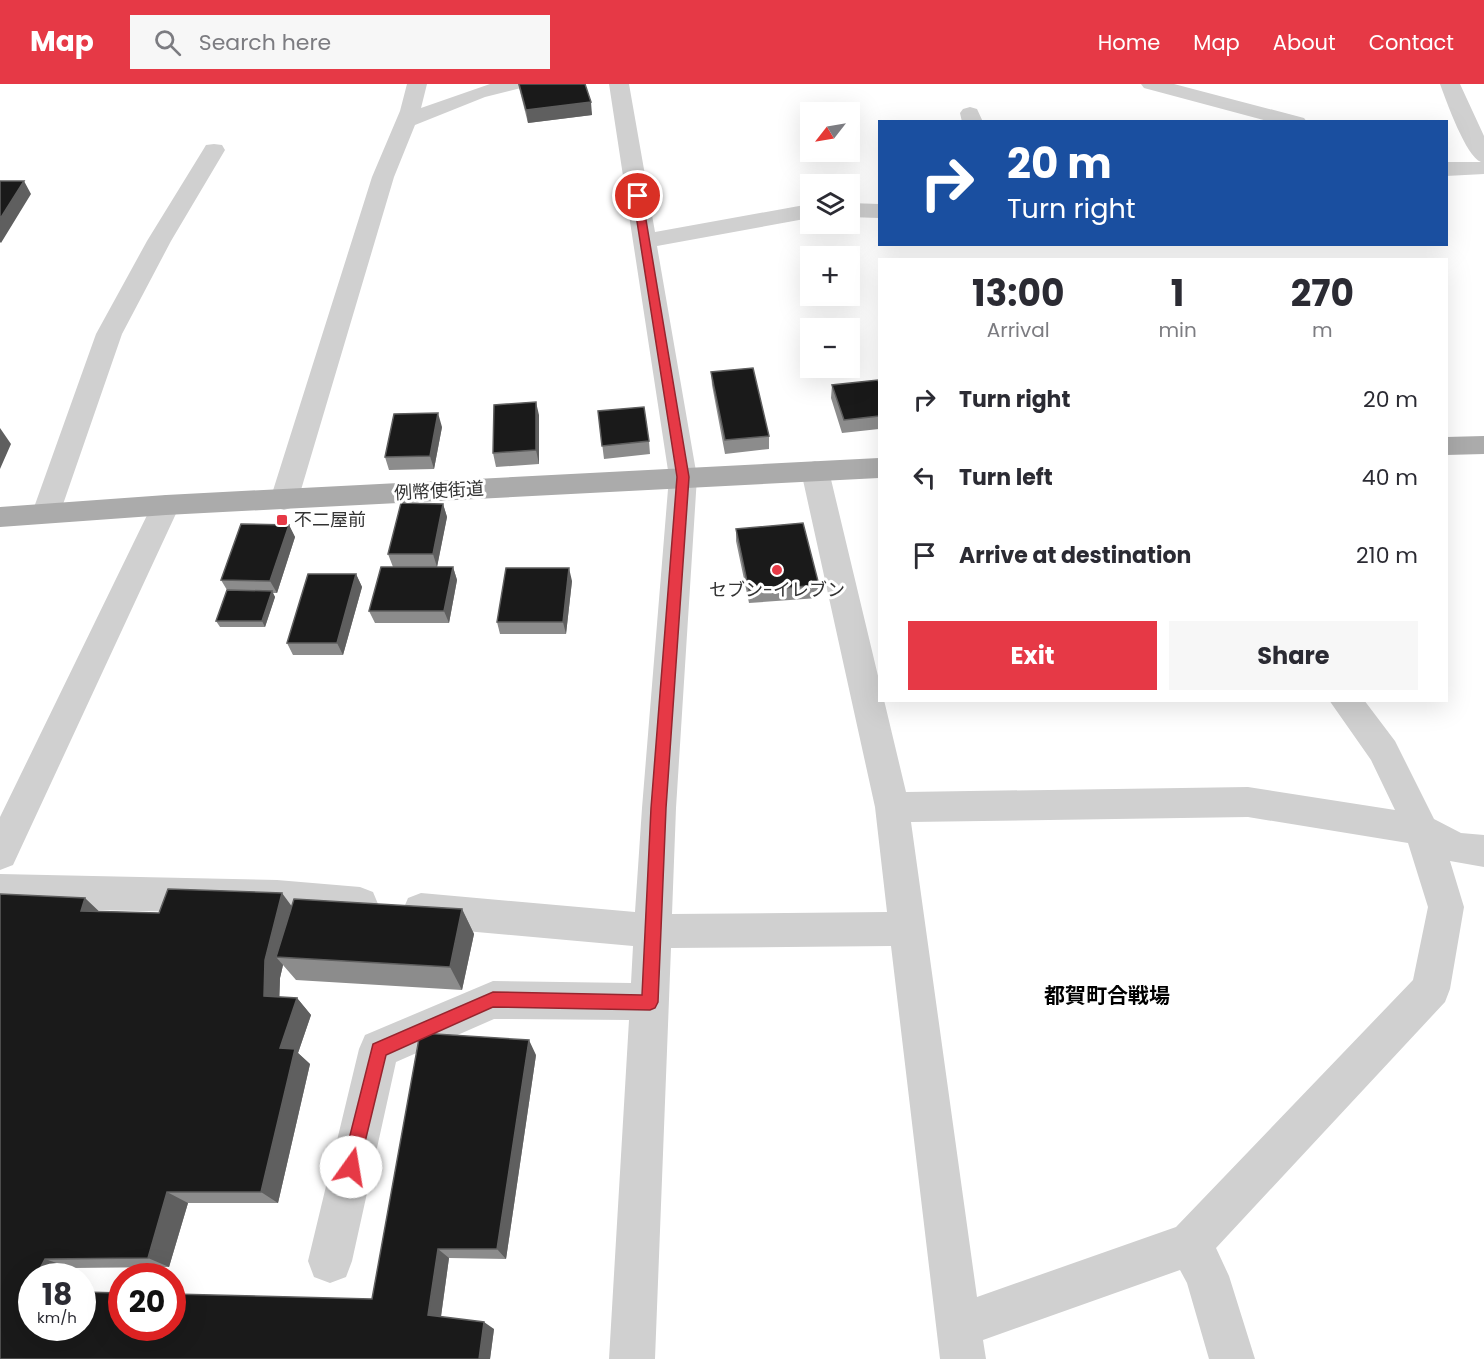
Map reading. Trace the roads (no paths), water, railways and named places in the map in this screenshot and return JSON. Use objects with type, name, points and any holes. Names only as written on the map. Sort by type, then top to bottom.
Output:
[{"type":"main road","points":[[1448,446],[1484,445]]},
{"type":"main road","name":"例幣使街道","points":[[0,517],[166,505],[878,468]]},
{"type":"street","points":[[284,500],[382,177],[406,120],[417,84]]},
{"type":"street","points":[[406,120],[478,93],[514,84]]},
{"type":"street","points":[[619,84],[683,477],[658,808],[654,931],[632,1359]]},
{"type":"street","points":[[1151,84],[1292,120]]},
{"type":"street","points":[[1450,84],[1476,145],[1484,156]]},
{"type":"street","points":[[46,513],[109,334],[159,241],[214,150]]},
{"type":"street","points":[[1448,169],[1484,168]]},
{"type":"street","points":[[860,210],[878,211]]},
{"type":"street","points":[[645,240],[800,213]]},
{"type":"street","points":[[815,471],[892,807],[961,1343],[1190,1244],[1431,989],[1446,908],[1422,830],[1383,751],[1346,702]]},
{"type":"street","points":[[0,854],[166,505]]},
{"type":"street","points":[[892,807],[1248,802],[1422,830],[1456,848],[1484,851]]},
{"type":"street","points":[[0,891],[277,897],[654,931],[907,929]]},
{"type":"street","points":[[330,1261],[379,1049],[493,1000],[650,1002]]},
{"type":"street","points":[[1190,1244],[1207,1276],[1232,1359]]},
{"type":"place","name":"不二屋前","points":[[282,520]]},
{"type":"place","name":"セブン-イレブン","points":[[777,570]]},
{"type":"district","name":"都賀町合戦場","points":[[1107,996]]}]
